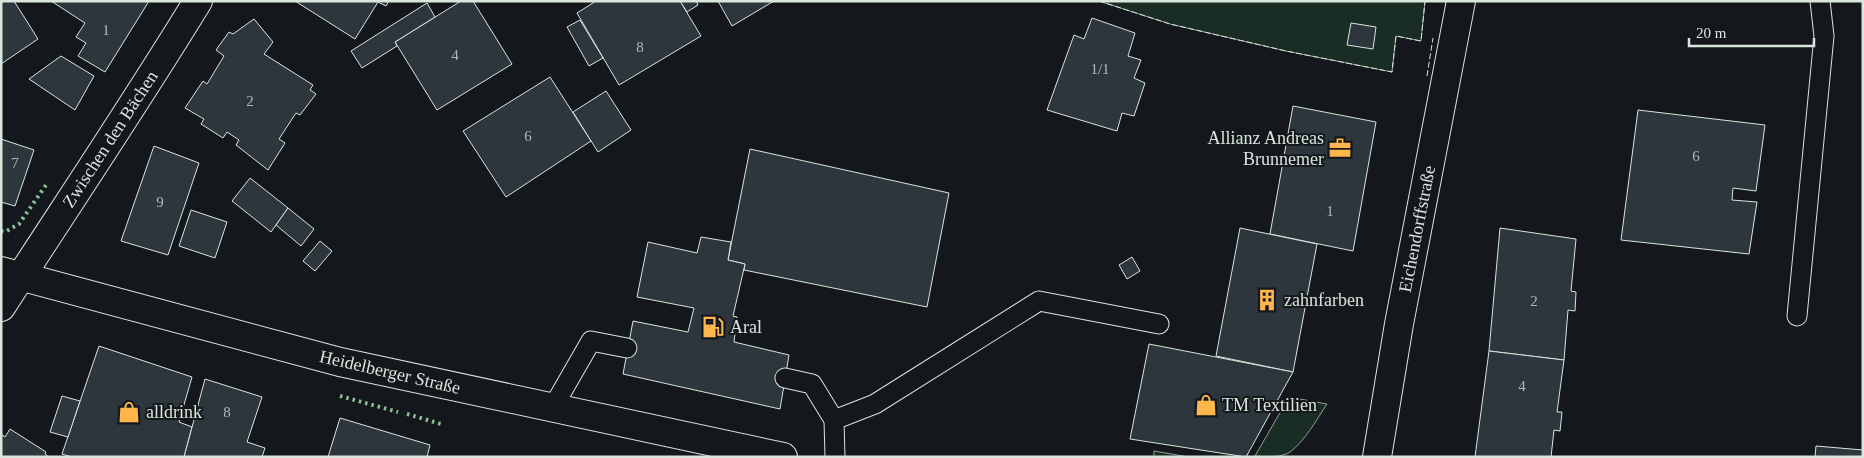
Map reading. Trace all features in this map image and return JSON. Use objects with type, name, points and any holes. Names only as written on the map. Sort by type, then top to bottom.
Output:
[{"type":"street","name":"Zwischen den Bächen","points":[[1,307],[11,274],[72,196],[148,83],[198,1]]},
{"type":"street","name":"Eichendorffstraße","points":[[1377,457],[1399,324],[1461,1]]},
{"type":"street","name":"Heidelberger Straße","points":[[11,274],[340,362],[783,457]]},
{"type":"lane","points":[[1797,316],[1824,36],[1820,1]]},
{"type":"lane","points":[[834,420],[875,404],[1039,300],[1159,324]]},
{"type":"lane","points":[[553,407],[591,341],[627,348]]},
{"type":"lane","points":[[786,378],[812,384],[834,420],[835,457]]},
{"type":"green space","points":[[1099,1],[1425,1],[1421,41],[1396,36],[1392,72],[1286,51],[1170,24]]},
{"type":"green space","points":[[1289,397],[1327,404],[1306,436],[1290,452],[1278,456],[1255,456]]},
{"type":"green space","points":[[1154,451],[1189,457],[1154,457]]},
{"type":"building","points":[[1,1],[14,1],[38,39],[1,64]]},
{"type":"building","points":[[51,1],[149,1],[105,72],[78,56],[86,43],[76,37],[85,23]]},
{"type":"building","points":[[295,1],[389,1],[386,6],[378,2],[355,39]]},
{"type":"building","points":[[461,1],[473,1],[512,64],[437,110],[395,42]]},
{"type":"building","points":[[596,1],[680,1],[701,36],[619,85],[577,13]]},
{"type":"building","points":[[680,1],[696,1],[698,5],[687,12]]},
{"type":"building","points":[[718,1],[774,1],[732,26]]},
{"type":"building","points":[[427,3],[435,17],[395,42],[397,46],[362,68],[351,51]]},
{"type":"building","points":[[1092,18],[1135,33],[1128,56],[1141,60],[1134,78],[1145,83],[1134,116],[1122,113],[1117,131],[1047,110],[1074,35],[1084,39]]},
{"type":"building","points":[[254,19],[273,42],[264,54],[313,85],[310,90],[316,94],[300,115],[296,113],[279,139],[285,143],[268,170],[236,145],[239,140],[227,132],[223,138],[201,124],[204,119],[185,108],[203,81],[207,84],[224,56],[216,50],[229,32],[233,34]]},
{"type":"building","points":[[580,20],[603,58],[589,66],[567,27]]},
{"type":"building","points":[[1351,23],[1376,27],[1373,49],[1347,45]]},
{"type":"building","points":[[61,56],[94,76],[75,110],[29,79]]},
{"type":"building","points":[[550,77],[591,141],[506,197],[463,131]]},
{"type":"building","points":[[606,91],[631,130],[598,152],[573,112]]},
{"type":"building","points":[[1293,106],[1376,122],[1353,251],[1270,234]]},
{"type":"building","points":[[1638,110],[1765,125],[1756,191],[1733,188],[1732,200],[1757,202],[1749,254],[1621,240]]},
{"type":"building","points":[[1,139],[34,150],[15,206],[1,202]]},
{"type":"building","points":[[154,146],[199,163],[168,255],[121,241]]},
{"type":"building","points":[[750,149],[949,193],[927,307],[744,270],[745,264],[728,260]]},
{"type":"building","points":[[250,178],[288,208],[271,232],[232,201]]},
{"type":"building","points":[[288,208],[314,229],[301,246],[276,225]]},
{"type":"building","points":[[191,210],[227,222],[215,258],[179,246]]},
{"type":"building","name":"zahnfarben","points":[[1240,228],[1317,244],[1293,372],[1216,356]]},
{"type":"building","points":[[1500,228],[1576,239],[1571,291],[1576,292],[1575,311],[1568,310],[1564,360],[1489,351]]},
{"type":"building","name":"Aral","points":[[701,237],[731,242],[728,260],[745,264],[733,316],[737,317],[734,342],[789,355],[780,409],[623,374],[633,321],[688,332],[694,308],[637,297],[648,242],[697,253]]},
{"type":"building","points":[[320,241],[332,251],[315,271],[303,261]]},
{"type":"building","points":[[1132,257],[1140,271],[1127,279],[1119,265]]},
{"type":"building","name":"TM Textilien","points":[[1149,344],[1293,372],[1246,457],[1130,439]]},
{"type":"building","name":"alldrink","points":[[99,346],[192,377],[179,422],[192,427],[184,457],[72,457],[62,454]]},
{"type":"building","points":[[1489,351],[1564,360],[1557,412],[1562,412],[1560,431],[1554,430],[1551,457],[1475,457]]},
{"type":"building","points":[[205,379],[262,397],[247,442],[265,448],[262,457],[184,457]]},
{"type":"building","points":[[62,396],[80,401],[68,437],[50,432]]},
{"type":"building","points":[[340,418],[430,445],[427,457],[328,457]]},
{"type":"building","points":[[10,429],[46,452],[45,454],[49,457],[1,457],[1,434],[5,437]]},
{"type":"building","points":[[1816,446],[1863,450],[1863,457],[1815,457]]},
{"type":"hedge","points":[[1,231],[5,232],[19,224],[46,185]]},
{"type":"hedge","points":[[340,396],[398,412]]},
{"type":"hedge","points":[[407,414],[441,424]]},
{"type":"fence","points":[[1099,1],[1170,24],[1286,51],[1392,72],[1396,36],[1421,41],[1425,1]]},
{"type":"fence","points":[[1427,76],[1433,38]]},
{"type":"place","name":"Allianz Andreas Brunnemer","points":[[1340,148]]},
{"type":"place","name":"zahnfarben","points":[[1267,300]]},
{"type":"place","name":"Aral","points":[[713,327]]},
{"type":"place","name":"TM Textilien","points":[[1206,405]]},
{"type":"place","name":"alldrink","points":[[129,412]]}]
